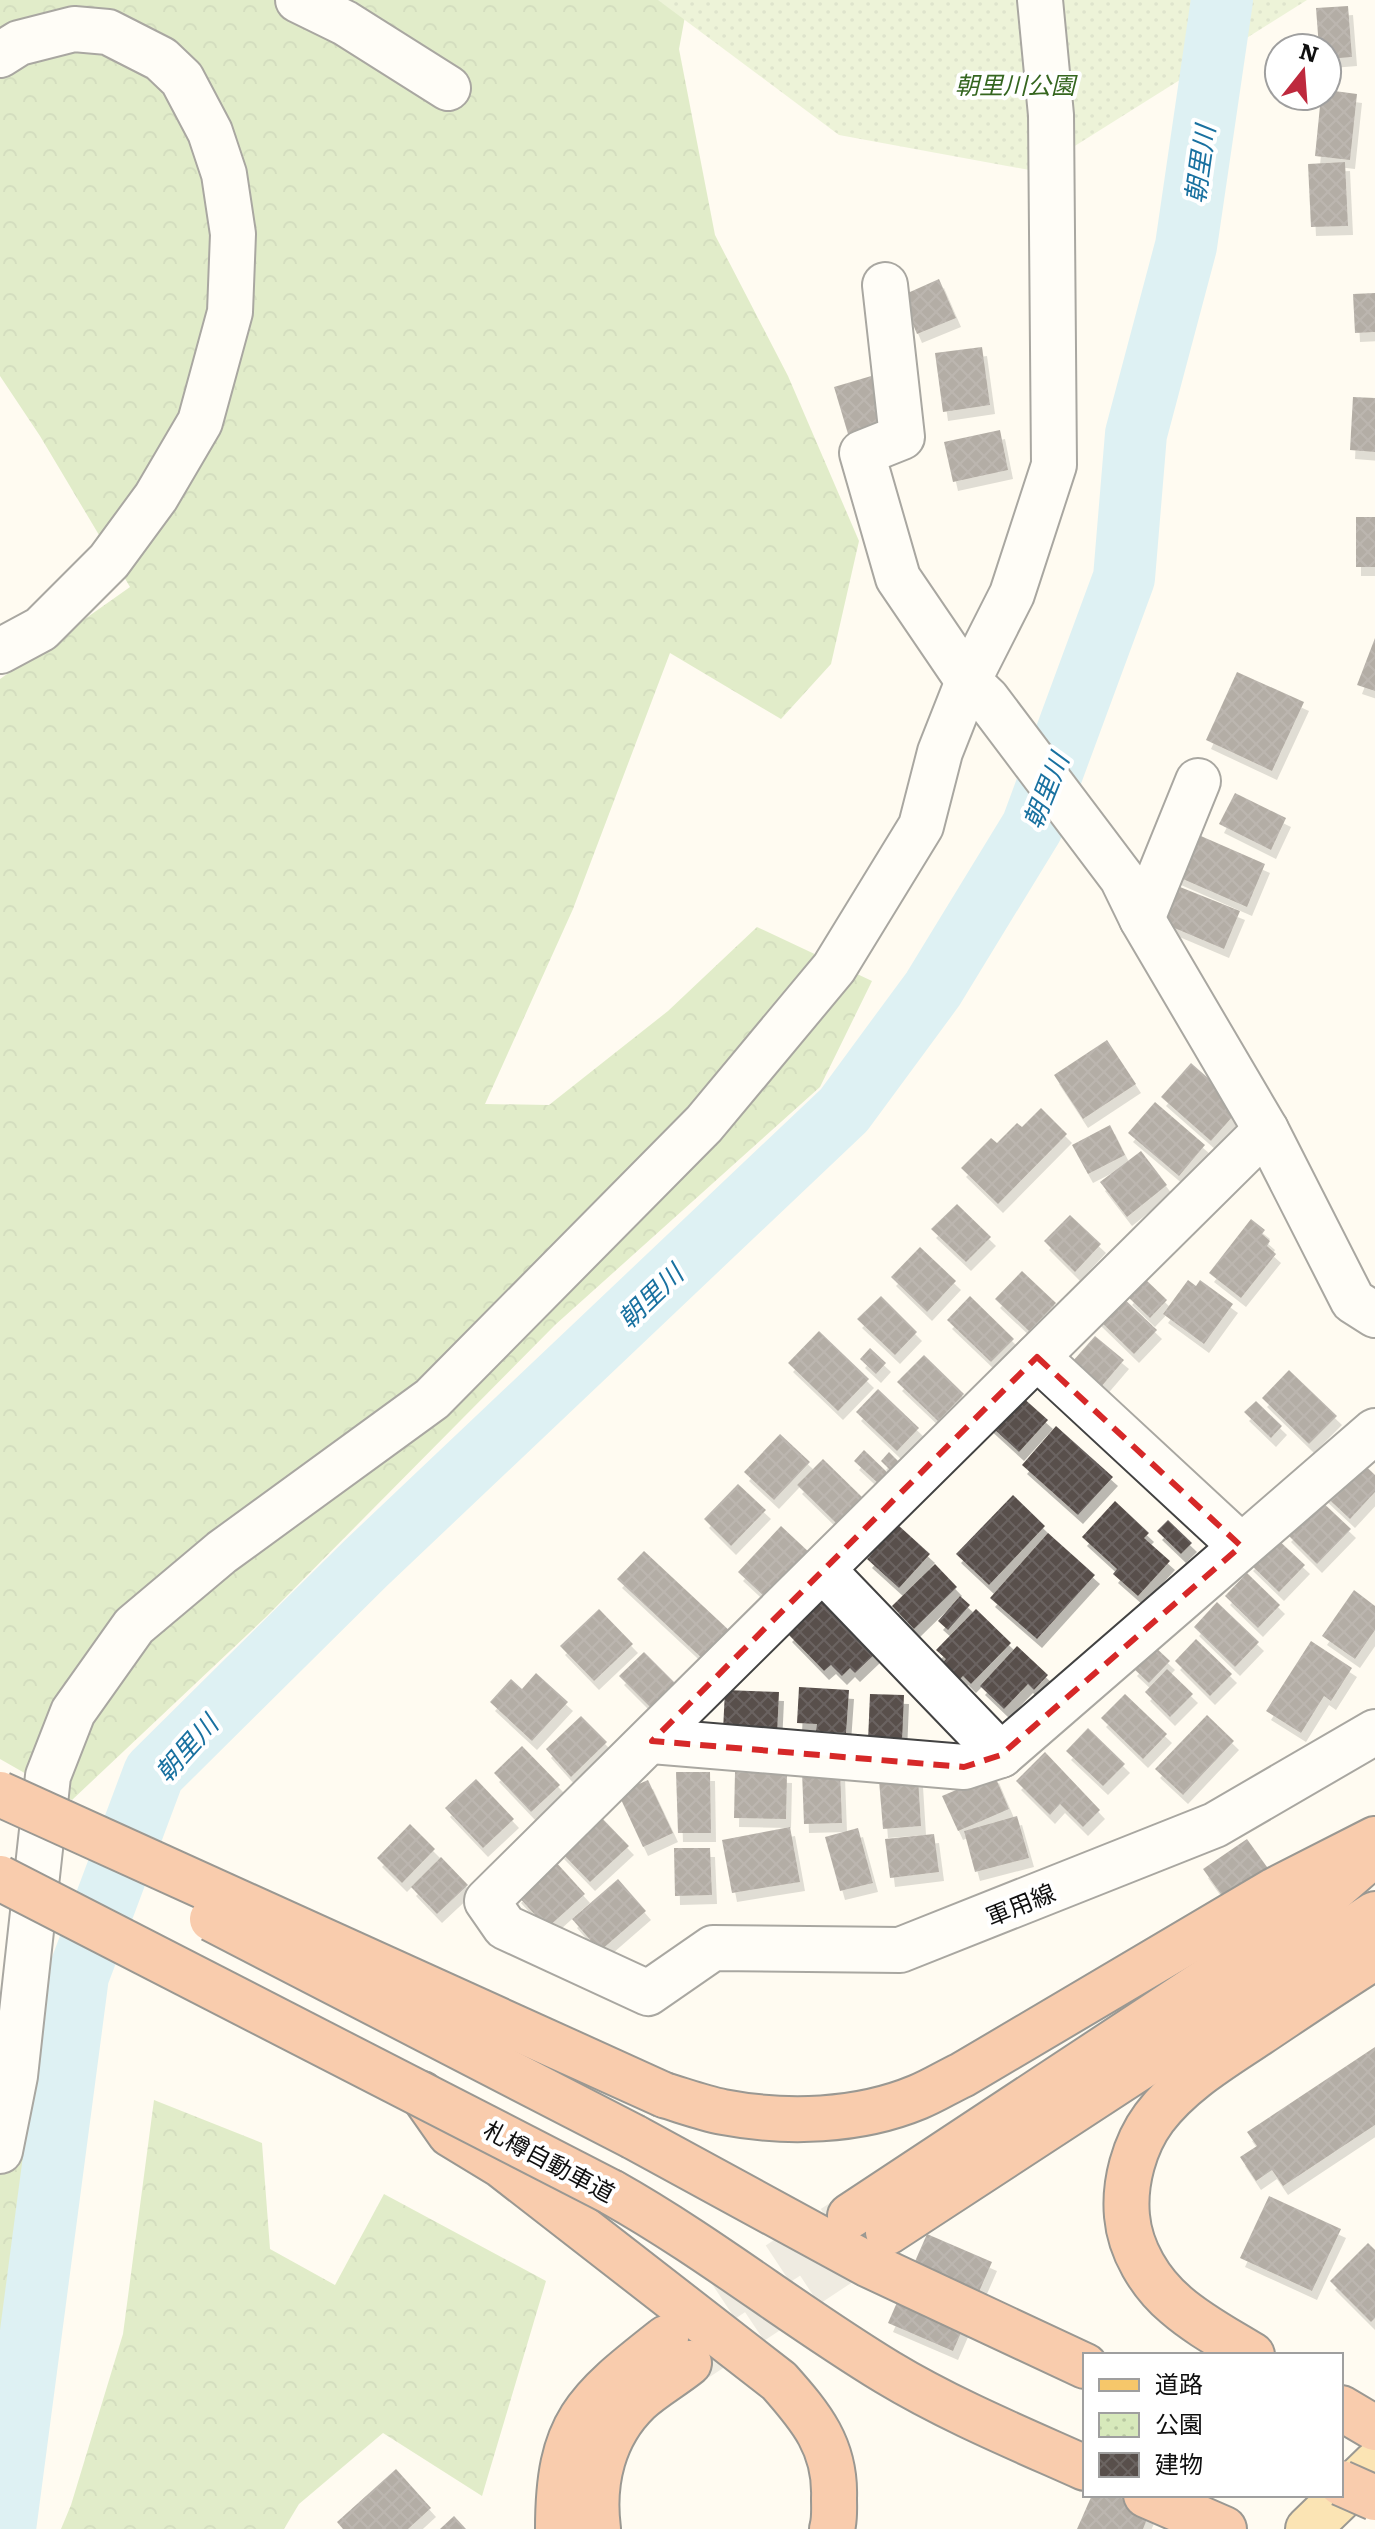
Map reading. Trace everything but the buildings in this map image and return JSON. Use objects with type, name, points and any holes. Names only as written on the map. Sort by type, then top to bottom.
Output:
[{"type":"highway","points":[[0,1794],[664,2095],[722,2112],[780,2120],[869,2111],[917,2098],[962,2075],[1275,1890],[1375,1839]]},
{"type":"highway","points":[[0,1802],[275,1953],[634,2137],[867,2264],[1083,2365]]},
{"type":"highway","points":[[1375,1853],[1297,1921],[869,2224],[1375,1914]]},
{"type":"highway","name":"札樽自動車道","points":[[0,1878],[611,2192],[660,2220],[888,2372],[965,2414],[1083,2467]]},
{"type":"highway","points":[[1249,2353],[1199,2323],[1154,2282],[1139,2258],[1129,2233],[1126,2205],[1128,2179],[1138,2148],[1153,2119],[1176,2095],[1208,2068],[1375,1957]]},
{"type":"highway","points":[[422,2094],[450,2134],[501,2165],[779,2381],[809,2414],[827,2447],[835,2485],[832,2529]]},
{"type":"highway","points":[[558,2529],[558,2489],[566,2447],[586,2409],[617,2377],[678,2351],[612,2434],[598,2471],[598,2529]]},
{"type":"highway","points":[[1343,2484],[1375,2498]]},
{"type":"highway","points":[[1151,2497],[1224,2529]]},
{"type":"main road","points":[[1343,2495],[1375,2464]]},
{"type":"main road","points":[[1308,2529],[1341,2497]]},
{"type":"street","points":[[298,0],[345,23],[448,88]]},
{"type":"street","points":[[0,2151],[15,2076],[48,1776],[73,1712],[134,1626],[222,1552],[432,1399],[704,1124],[834,968],[921,826],[940,752],[978,690],[1054,465],[1051,115],[1040,0]]},
{"type":"street","points":[[0,55],[19,43],[74,29],[108,32],[161,59],[182,79],[210,132],[224,174],[233,234],[230,312],[200,422],[156,497],[109,561],[41,629],[0,651]]},
{"type":"street","points":[[885,285],[902,437],[862,453],[898,578],[978,690],[1122,878],[1142,919],[1266,1130],[1353,1301],[1375,1315]]},
{"type":"street","points":[[1142,919],[1198,781]]},
{"type":"street","points":[[652,1741],[1266,1130]]},
{"type":"street","points":[[1037,1357],[1241,1546]]},
{"type":"street","points":[[652,1741],[964,1767],[1001,1755],[1375,1431]]},
{"type":"street","points":[[823,1570],[1001,1755]]},
{"type":"street","name":"軍用線","points":[[652,1741],[487,1901],[505,1927],[648,1993],[713,1948],[900,1950],[1215,1825],[1375,1732]]},
{"type":"highlighted area","points":[[1037,1357],[1241,1546],[1001,1755],[964,1767],[652,1741]]},
{"type":"green space","points":[[0,0],[688,0],[679,49],[715,235],[788,376],[859,541],[831,664],[781,719],[670,653],[573,909],[485,1104],[549,1105],[668,1011],[757,927],[872,981],[820,1087],[555,1325],[267,1616],[72,1800],[0,1759],[0,679],[130,587],[40,436],[0,376]]},
{"type":"green space","name":"朝里川公園","points":[[658,0],[1307,0],[1035,171],[839,135]]},
{"type":"green space","points":[[0,2009],[33,2030],[6,2384],[0,2395]]},
{"type":"green space","points":[[154,2100],[262,2143],[270,2249],[335,2285],[384,2194],[546,2281],[482,2496],[383,2433],[299,2504],[284,2529],[61,2529],[123,2334]]},
{"type":"waterway","name":"朝里川","points":[[5,2529],[78,1976],[154,1773],[366,1563],[844,1110],[933,989],[1032,827],[1124,578],[1136,434],[1186,246],[1222,0]]},
{"type":"tunnel","points":[[668,2337],[847,2218]]},
{"type":"tunnel","points":[[697,2359],[879,2238]]}]
